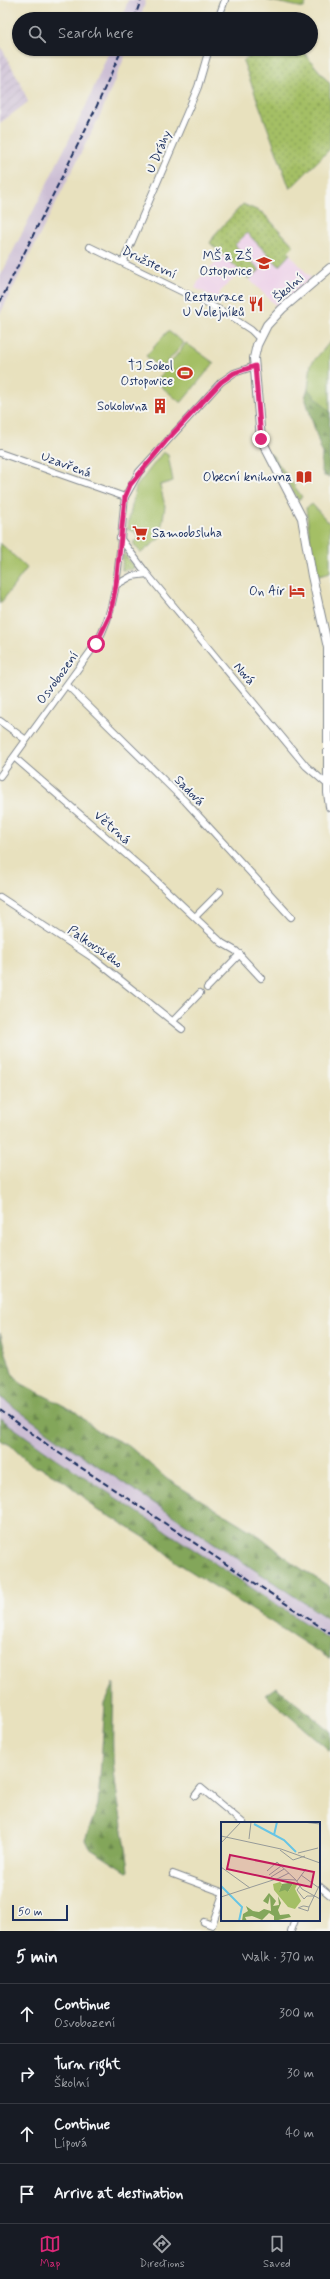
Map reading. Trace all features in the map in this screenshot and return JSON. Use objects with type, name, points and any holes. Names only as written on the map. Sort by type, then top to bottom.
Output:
[{"type":"street","points":[[221,12],[225,0]]},
{"type":"street","name":"U Dráhy","points":[[123,262],[195,94],[207,56]]},
{"type":"street","name":"Družstevní","points":[[90,247],[222,311],[252,330],[259,338]]},
{"type":"street","name":"Školní","points":[[330,268],[282,309],[267,325],[259,338],[255,352],[261,439],[302,518],[312,576],[328,648],[330,662],[328,785],[330,807]]},
{"type":"street","name":"Osvobození","points":[[0,776],[67,685],[106,627],[116,585],[125,497],[139,472],[217,386],[228,377],[255,366]]},
{"type":"street","name":"Uzavřená","points":[[0,453],[125,497]]},
{"type":"street","name":"Nová","points":[[120,538],[143,568],[144,574],[306,766],[328,785]]},
{"type":"street","points":[[116,585],[122,581],[144,574]]},
{"type":"street","points":[[117,577],[122,581]]},
{"type":"street","name":"Sadová","points":[[67,685],[185,801],[291,917]]},
{"type":"street","points":[[0,721],[26,740]]},
{"type":"street","name":"Větrná","points":[[14,757],[196,917],[222,944],[240,954],[261,978]]},
{"type":"street","points":[[196,917],[220,892]]},
{"type":"street","name":"Palkovského","points":[[0,897],[93,958],[182,1029]]},
{"type":"street","points":[[207,988],[240,954]]},
{"type":"street","points":[[173,1021],[200,993]]},
{"type":"street","points":[[195,1796],[201,1788],[242,1822]]},
{"type":"street","points":[[173,1874],[221,1892]]},
{"type":"street","points":[[320,1887],[330,1895]]},
{"type":"street","points":[[204,1922],[212,1925],[221,1901]]},
{"type":"street","points":[[291,1931],[295,1921]]},
{"type":"shaded area","points":[[128,0],[146,0],[142,12],[124,12]]},
{"type":"shaded area","points":[[0,45],[21,84],[28,102],[0,123]]},
{"type":"shaded area","points":[[107,56],[125,56],[101,113],[0,314],[0,277],[86,106]]},
{"type":"shaded area","points":[[243,204],[263,213],[294,246],[288,252],[311,278],[277,307],[241,271],[221,291],[217,299],[195,288],[200,278],[224,255],[210,243],[216,233]]},
{"type":"shaded area","points":[[0,1397],[62,1442],[330,1620],[330,1640],[15,1430],[0,1418]]},
{"type":"green space","points":[[267,0],[307,0],[304,8]]},
{"type":"green space","points":[[247,56],[307,56],[330,84],[330,149],[290,189],[243,61],[249,57]]},
{"type":"green space","points":[[243,204],[263,213],[294,246],[288,252],[290,254],[279,266],[247,233],[235,245],[260,270],[249,279],[210,243],[216,233]]},
{"type":"green space","points":[[168,331],[184,343],[161,369],[146,356]]},
{"type":"green space","points":[[330,342],[330,412],[308,389],[311,364]]},
{"type":"green space","name":"TJ Sokol Ostopovice","points":[[186,343],[214,363],[181,403],[156,382]]},
{"type":"green space","points":[[308,389],[330,412],[329,477],[324,476],[321,469],[322,453],[305,397]]},
{"type":"green space","points":[[163,452],[168,455],[173,481],[160,485],[165,506],[160,538],[141,553],[133,543],[139,538],[135,532],[127,529],[136,487]]},
{"type":"green space","points":[[270,454],[273,456],[302,497],[298,500]]},
{"type":"green space","points":[[312,504],[330,524],[330,573],[315,577],[306,508]]},
{"type":"green space","points":[[0,543],[27,568],[0,604]]},
{"type":"green space","points":[[123,553],[134,566],[133,569],[122,570]]},
{"type":"green space","points":[[0,1333],[12,1373],[22,1384],[76,1412],[96,1430],[129,1446],[167,1479],[261,1537],[294,1564],[330,1587],[330,1620],[62,1442],[0,1397]]},
{"type":"green space","points":[[0,1418],[53,1456],[330,1640],[330,1659],[176,1562],[155,1544],[113,1518],[95,1509],[85,1498],[65,1482],[42,1468],[32,1466],[10,1445],[0,1440]]},
{"type":"green space","points":[[114,1683],[113,1757],[117,1796],[128,1861],[129,1871],[127,1872],[89,1848],[85,1840],[98,1805],[105,1704]]},
{"type":"green space","points":[[276,1687],[330,1731],[330,1751],[265,1695]]},
{"type":"railway","points":[[137,12],[141,0]]},
{"type":"railway","points":[[0,302],[95,110],[119,56]]},
{"type":"railway","points":[[0,1410],[56,1451],[330,1633]]},
{"type":"place","name":"MŠ a ZŠ Ostopovice","points":[[264,263]]},
{"type":"place","name":"Restaurace U Volejníků","points":[[256,304]]},
{"type":"place","name":"TJ Sokol Ostopovice","points":[[185,373]]},
{"type":"place","name":"Sokolovna","points":[[160,406]]},
{"type":"place","name":"Obecní knihovna","points":[[304,477]]},
{"type":"place","name":"Samoobsluha","points":[[140,533]]},
{"type":"place","name":"On Air","points":[[297,591]]},
{"type":"route","points":[[96,644],[106,627],[116,585],[125,497],[130,485],[139,472],[223,381],[234,373],[255,366],[261,439]]}]
